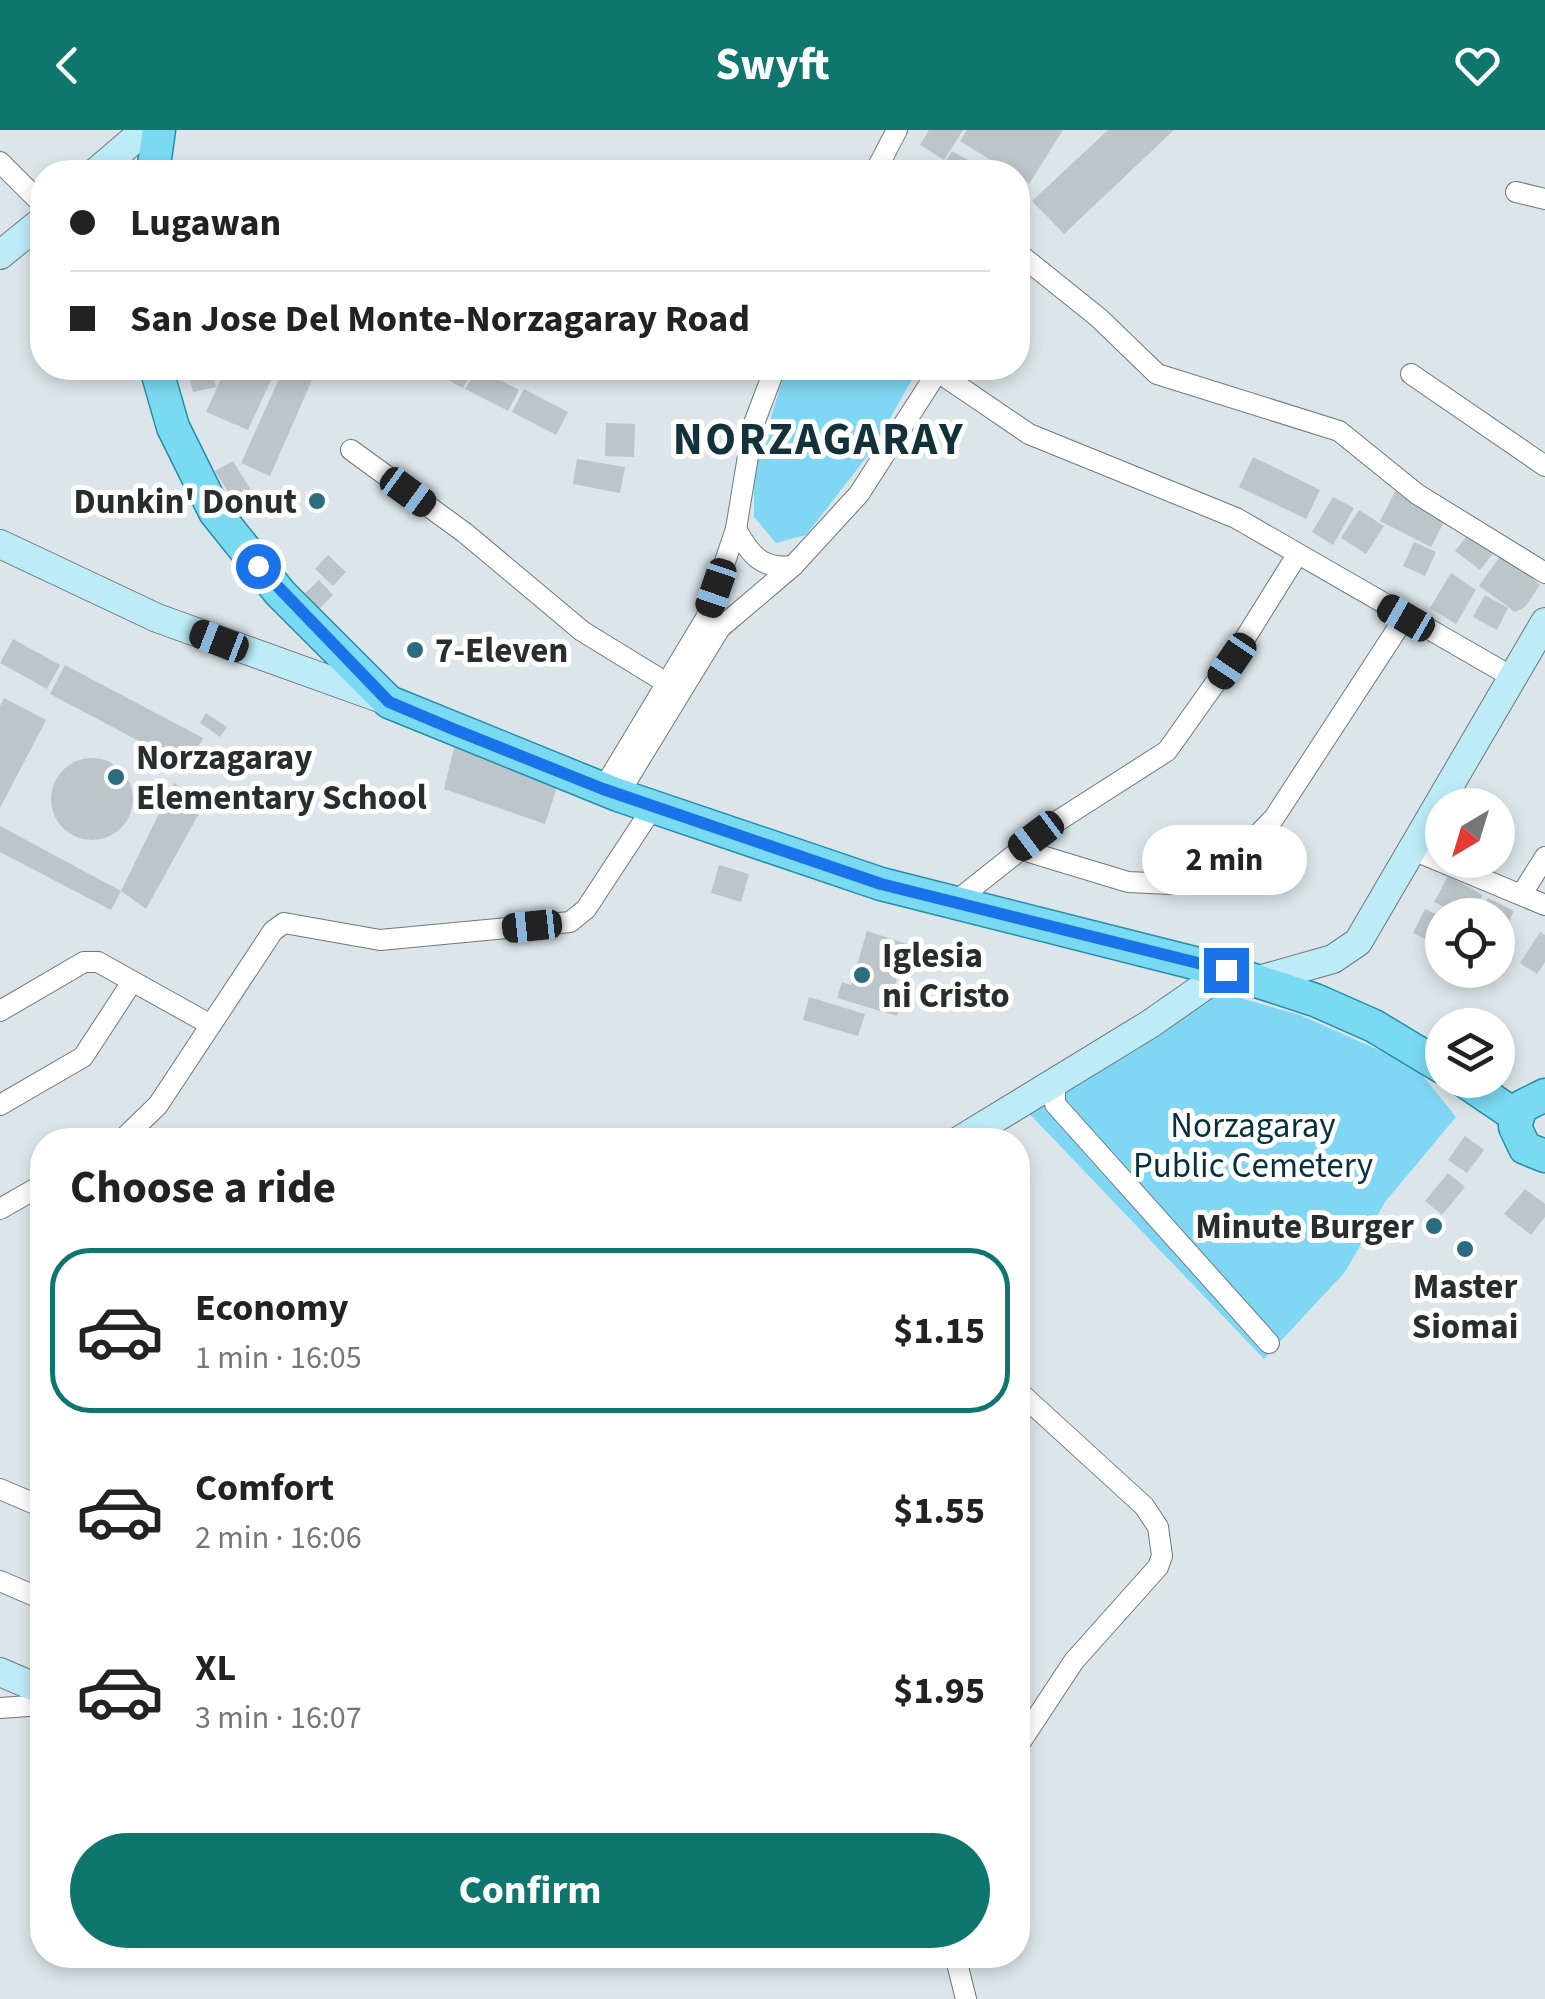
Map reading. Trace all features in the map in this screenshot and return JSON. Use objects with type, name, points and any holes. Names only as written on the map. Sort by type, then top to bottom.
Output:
[{"type":"main road","points":[[155,160],[159,130]]},
{"type":"main road","points":[[160,380],[174,427],[216,512],[280,593],[389,702],[611,792],[951,904],[1241,976],[1340,1010],[1425,1058]]},
{"type":"main road","points":[[1545,1095],[1528,1100],[1516,1116],[1520,1143],[1545,1156]]},
{"type":"main road","points":[[1489,1098],[1516,1116]]},
{"type":"street","points":[[110,160],[145,130]]},
{"type":"street","points":[[883,160],[897,130]]},
{"type":"street","points":[[0,162],[30,192]]},
{"type":"street","points":[[1516,192],[1545,199]]},
{"type":"street","points":[[0,255],[30,230]]},
{"type":"street","points":[[1030,266],[1099,318],[1157,374],[1339,432],[1417,494],[1545,572]]},
{"type":"street","points":[[1411,374],[1545,466]]},
{"type":"street","points":[[611,792],[666,682],[706,618],[736,528],[753,426],[770,380]]},
{"type":"street","points":[[611,792],[720,628],[793,566],[859,494],[929,380]]},
{"type":"street","points":[[952,380],[1028,434],[1215,508],[1514,678]]},
{"type":"street","points":[[352,450],[465,533],[582,631],[666,682]]},
{"type":"street","points":[[736,528],[752,556],[770,566],[793,566]]},
{"type":"street","points":[[0,544],[157,618],[389,702]]},
{"type":"street","points":[[951,904],[1019,849],[1167,751],[1232,661],[1296,555]]},
{"type":"street","points":[[1019,849],[1106,876],[1152,885],[1187,879],[1246,848],[1274,818],[1406,618]]},
{"type":"street","points":[[980,1128],[1241,976],[1333,959],[1358,942],[1545,622]]},
{"type":"street","points":[[134,1128],[158,1105],[273,931],[284,923],[380,940],[570,922],[586,909],[653,807]]},
{"type":"street","points":[[1413,850],[1523,892],[1545,905]]},
{"type":"street","points":[[1523,892],[1545,857]]},
{"type":"street","points":[[0,1012],[84,962],[98,962],[211,1025]]},
{"type":"street","points":[[0,1105],[83,1057],[132,982]]},
{"type":"street","points":[[1054,1083],[1055,1104],[1269,1343]]},
{"type":"street","points":[[0,1209],[30,1192]]},
{"type":"street","points":[[1030,1401],[1144,1506],[1158,1527],[1162,1556],[1146,1583],[1074,1661],[1030,1728]]},
{"type":"street","points":[[0,1489],[30,1502]]},
{"type":"street","points":[[0,1581],[30,1594]]},
{"type":"street","points":[[0,1672],[30,1685]]},
{"type":"street","points":[[0,1708],[30,1707]]},
{"type":"street","points":[[958,1968],[966,1999]]},
{"type":"green space","points":[[782,380],[912,380],[873,449],[806,535],[776,543],[754,517],[754,474]]},
{"type":"green space","name":"Norzagaray Public Cemetery","points":[[1209,989],[1300,1015],[1415,1066],[1425,1078],[1425,1098],[1441,1098],[1456,1117],[1385,1202],[1345,1272],[1264,1359],[1021,1105]]},
{"type":"building","points":[[929,130],[963,130],[944,160],[920,145]]},
{"type":"building","points":[[967,130],[1063,130],[1030,182],[1030,160],[991,160],[960,141]]},
{"type":"building","points":[[1108,130],[1174,130],[1064,234],[1032,201]]},
{"type":"building","points":[[952,151],[968,160],[946,160]]},
{"type":"building","points":[[190,380],[214,380],[216,387],[193,392]]},
{"type":"building","points":[[221,380],[271,380],[248,430],[206,412]]},
{"type":"building","points":[[279,380],[312,380],[270,476],[241,463]]},
{"type":"building","points":[[448,380],[467,380],[463,388]]},
{"type":"building","points":[[471,380],[500,380],[519,390],[508,411],[465,389]]},
{"type":"building","points":[[524,389],[568,412],[556,435],[512,412]]},
{"type":"building","points":[[606,423],[635,424],[634,457],[605,456]]},
{"type":"building","points":[[1253,457],[1320,490],[1306,519],[1239,487]]},
{"type":"building","points":[[577,459],[625,467],[620,493],[573,484]]},
{"type":"building","points":[[233,461],[254,495],[236,505],[215,471]]},
{"type":"building","points":[[1396,490],[1447,516],[1431,547],[1380,521]]},
{"type":"building","points":[[1333,497],[1354,508],[1333,545],[1312,532]]},
{"type":"building","points":[[1359,510],[1384,526],[1366,554],[1341,538]]},
{"type":"building","points":[[1469,533],[1494,552],[1480,570],[1455,551]]},
{"type":"building","points":[[1414,542],[1436,552],[1425,576],[1403,566]]},
{"type":"building","points":[[1503,552],[1540,585],[1525,607],[1515,612],[1479,586]]},
{"type":"building","points":[[328,555],[346,572],[333,586],[315,569]]},
{"type":"building","points":[[1451,573],[1476,590],[1456,624],[1430,608]]},
{"type":"building","points":[[319,580],[333,595],[318,610],[303,595]]},
{"type":"building","points":[[1485,595],[1508,608],[1497,630],[1473,617]]},
{"type":"building","points":[[13,639],[60,665],[47,689],[0,663]]},
{"type":"building","points":[[65,665],[203,738],[188,767],[50,694]]},
{"type":"building","points":[[4,698],[46,720],[0,808],[0,706]]},
{"type":"building","points":[[206,713],[227,727],[220,737],[200,723]]},
{"type":"building","points":[[455,744],[559,781],[545,824],[444,789]]},
{"type":"building","points":[[84,758],[100,758],[126,776],[133,799],[130,815],[121,828],[100,840],[84,840],[58,822],[51,807],[51,791],[69,765]]},
{"type":"building","points":[[174,783],[206,801],[146,909],[121,891]]},
{"type":"building","points":[[0,826],[121,891],[111,910],[0,852]]},
{"type":"building","points":[[719,865],[749,874],[741,902],[711,893]]},
{"type":"building","points":[[1447,878],[1483,895],[1481,898],[1436,898]]},
{"type":"building","points":[[1425,909],[1425,939],[1413,933]]},
{"type":"building","points":[[867,931],[907,944],[891,999],[901,1002],[897,1016],[837,998],[842,982],[851,985]]},
{"type":"building","points":[[1540,932],[1545,935],[1545,962],[1537,974],[1520,963]]},
{"type":"building","points":[[809,997],[865,1014],[858,1036],[803,1020]]},
{"type":"building","points":[[1465,1136],[1484,1150],[1467,1173],[1448,1160]]},
{"type":"building","points":[[1448,1173],[1465,1187],[1442,1215],[1425,1201]]},
{"type":"building","points":[[1525,1189],[1545,1204],[1545,1217],[1531,1235],[1504,1214]]},
{"type":"place","name":"Dunkin' Donut","points":[[317,501]]},
{"type":"place","name":"7-Eleven","points":[[415,650]]},
{"type":"place","name":"Norzagaray Elementary School","points":[[116,777]]},
{"type":"place","name":"Iglesia ni Cristo","points":[[862,975]]},
{"type":"place","name":"Minute Burger","points":[[1434,1226]]},
{"type":"place","name":"Master Siomai","points":[[1465,1249]]},
{"type":"district","name":"NORZAGARAY","points":[[819,438]]},
{"type":"route","points":[[258,566],[389,702],[453,729],[603,789],[881,884],[1226,970]]}]
